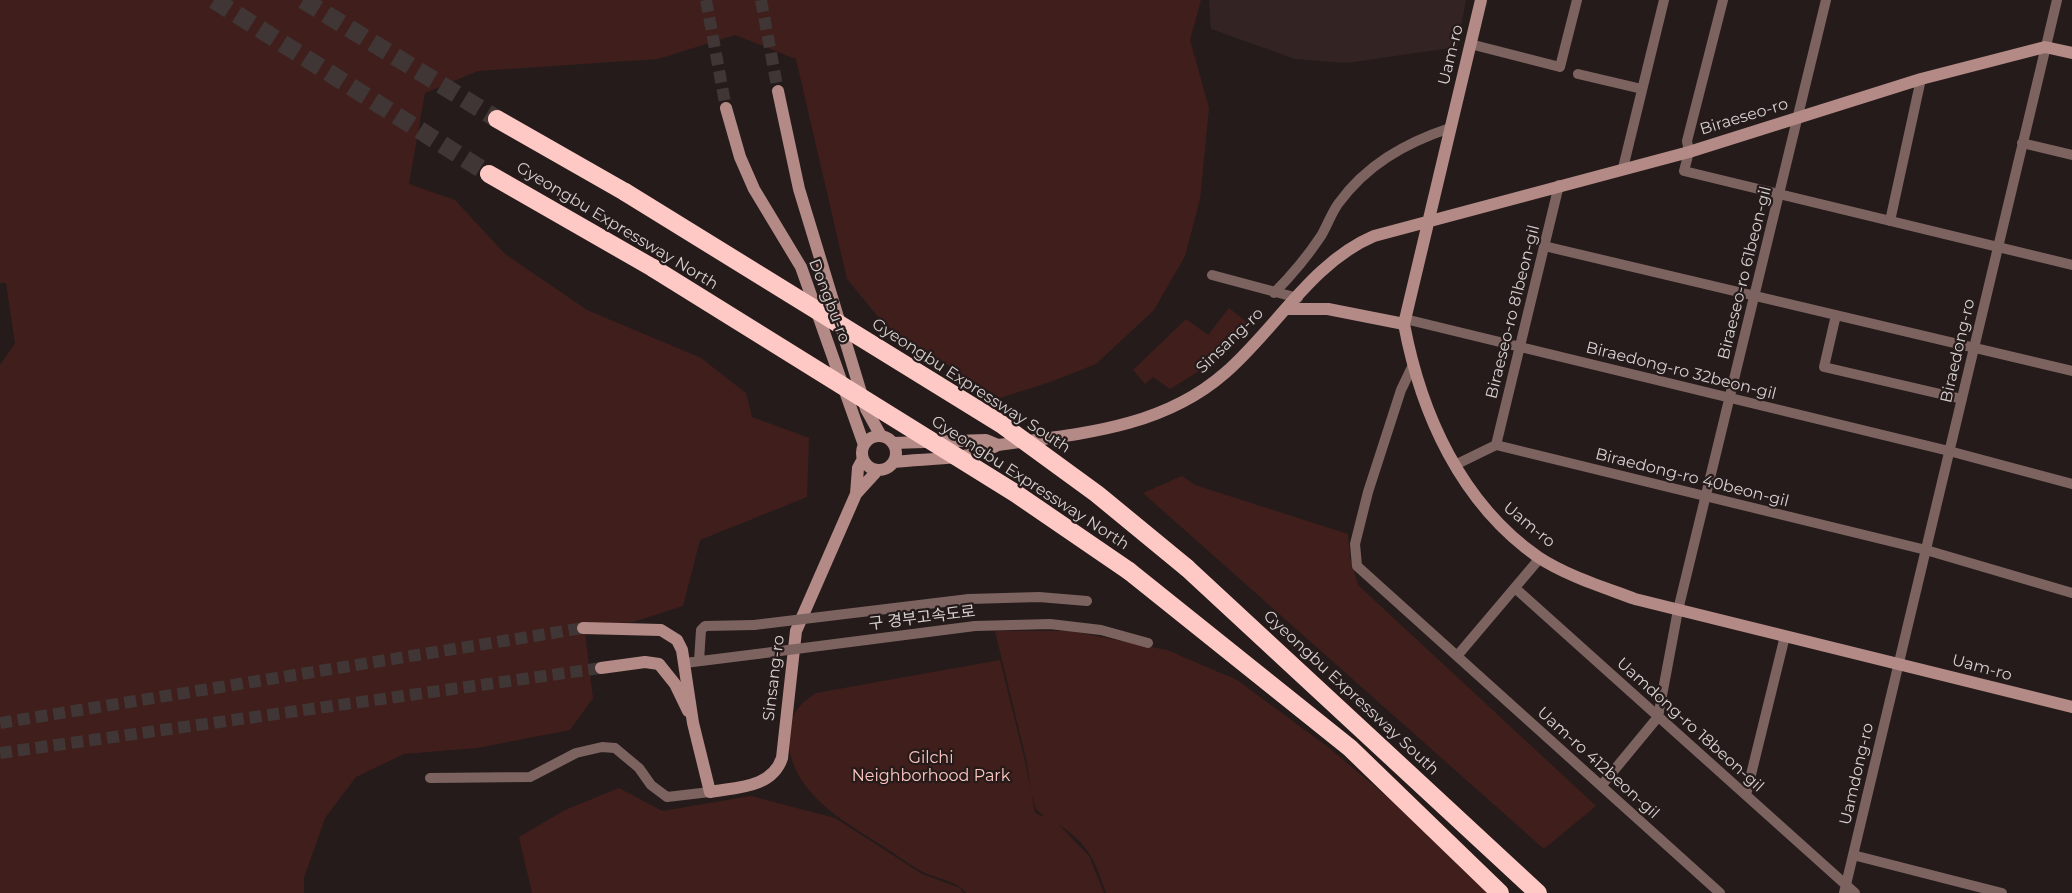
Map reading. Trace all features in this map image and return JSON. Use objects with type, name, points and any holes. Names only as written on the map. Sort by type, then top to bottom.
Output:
[{"type":"highway","name":"Gyeongbu Expressway South","points":[[497,119],[625,192],[1000,424],[1097,494],[1187,568],[1538,893]]},
{"type":"highway","name":"Gyeongbu Expressway North","points":[[489,174],[653,268],[1015,493],[1129,571],[1350,748],[1500,893]]},
{"type":"main road","name":"Uam-ro","points":[[1481,0],[1426,224],[1405,321],[1412,367],[1435,429],[1455,465],[1494,520],[1540,558],[1587,581],[1635,599],[2072,706]]},
{"type":"main road","name":"Biraeseo-ro","points":[[1426,224],[1559,185],[1689,152],[1921,80],[2045,47],[2072,53]]},
{"type":"main road","name":"Dongbu-ro","points":[[778,91],[799,189],[866,409],[880,436]]},
{"type":"main road","name":"Dongbu-ro","points":[[726,108],[740,157],[754,189],[801,267],[864,445]]},
{"type":"main road","name":"Sinsang-ro","points":[[998,445],[1123,427],[1165,412],[1199,393],[1225,373],[1330,263],[1355,244],[1374,236],[1426,224]]},
{"type":"main road","points":[[1287,309],[1328,309],[1405,321]]},
{"type":"main road","points":[[855,494],[864,445],[871,438],[880,436],[893,443],[986,440],[998,445]]},
{"type":"main road","points":[[855,494],[877,471],[887,469],[894,462],[897,453],[893,443]]},
{"type":"main road","points":[[894,462],[971,454],[988,451],[998,445]]},
{"type":"main road","points":[[863,459],[868,467],[877,471]]},
{"type":"main road","name":"Sinsang-ro","points":[[710,792],[752,785],[766,779],[778,769],[782,758],[795,631],[855,494]]},
{"type":"main road","points":[[584,628],[661,630],[676,640],[685,663],[693,723],[710,792]]},
{"type":"main road","points":[[601,668],[645,662],[659,664],[675,684],[693,723]]},
{"type":"street","points":[[1470,44],[1560,68],[1577,0]]},
{"type":"street","points":[[1623,168],[1664,0]]},
{"type":"street","points":[[1723,0],[1687,141],[1689,152],[1684,171],[2072,265]]},
{"type":"street","name":"Biraeseo-ro 61beon-gil","points":[[1658,717],[1678,610],[1826,0]]},
{"type":"street","name":"Biraedong-ro","points":[[1899,663],[2056,0]]},
{"type":"street","points":[[1578,74],[1642,89]]},
{"type":"street","points":[[1890,221],[1921,80]]},
{"type":"street","points":[[1274,293],[1296,272],[1322,235],[1337,204],[1368,172],[1396,150],[1416,139],[1450,128]]},
{"type":"street","points":[[2022,143],[2072,155]]},
{"type":"street","name":"Biraeseo-ro 81beon-gil","points":[[1496,445],[1559,185]]},
{"type":"street","points":[[1544,246],[2072,371]]},
{"type":"street","points":[[1212,275],[1298,298]]},
{"type":"street","points":[[1836,315],[1824,367],[1962,399]]},
{"type":"street","name":"Biraedong-ro 32beon-gil","points":[[1405,321],[1949,451],[2072,484]]},
{"type":"street","name":"Uam-ro 412beon-gil","points":[[1412,367],[1401,390],[1368,492],[1355,544],[1357,566],[1720,893]]},
{"type":"street","points":[[1455,465],[1496,445]]},
{"type":"street","name":"Biraedong-ro 40beon-gil","points":[[1496,445],[1926,550],[2072,593]]},
{"type":"street","points":[[1457,656],[1540,558]]},
{"type":"street","name":"Uamdong-ro 18beon-gil","points":[[1515,588],[1746,795],[1848,890]]},
{"type":"street","name":"구 경부고속도로","points":[[699,661],[701,630],[705,626],[753,625],[969,599],[1039,597],[1087,601]]},
{"type":"street","name":"구 경부고속도로","points":[[685,663],[975,626],[1050,624],[1101,630],[1148,643]]},
{"type":"street","points":[[1746,795],[1785,636]]},
{"type":"street","name":"Uamdong-ro","points":[[1848,890],[1853,855],[1899,663]]},
{"type":"street","points":[[1601,786],[1658,717]]},
{"type":"street","name":"Sinsang-ro","points":[[430,778],[530,777],[576,753],[602,747],[615,748],[639,768],[651,785],[667,797],[710,792]]},
{"type":"street","points":[[1853,855],[2002,893]]},
{"type":"shaded area","points":[[1209,0],[1466,0],[1457,47],[1347,63],[1295,59],[1211,29]]},
{"type":"green space","points":[[0,0],[1201,0],[1190,40],[1209,108],[1200,199],[1185,256],[1154,310],[1096,364],[1000,398],[885,325],[847,279],[796,59],[735,35],[658,59],[478,71],[425,93],[409,184],[455,200],[505,254],[587,310],[701,358],[746,393],[752,417],[809,438],[807,497],[700,540],[683,606],[633,622],[584,625],[593,698],[570,730],[477,748],[404,754],[356,777],[325,818],[304,878],[304,893],[0,893],[0,365],[15,343],[6,283],[0,283]]},
{"type":"green space","points":[[1229,308],[1249,324],[1223,353],[1192,375],[1170,389],[1153,377],[1145,384],[1133,370],[1186,319],[1208,335]]},
{"type":"green space","points":[[1182,476],[1195,485],[1348,534],[1350,558],[1358,585],[1596,806],[1544,849],[1143,493]]},
{"type":"green space","name":"Gilchi Neighborhood Park","points":[[995,631],[1071,631],[1167,650],[1237,680],[1328,747],[1417,822],[1488,893],[1106,893],[1090,854],[1077,839],[1059,825],[1089,856],[1104,893],[966,893],[953,883],[925,873],[838,817],[811,793],[793,763],[788,737],[791,721],[803,703],[816,693],[1000,660],[1031,790],[1027,763]],"holes":[[[1031,794],[1036,809],[1045,817],[1035,813]]]},
{"type":"green space","points":[[619,788],[662,811],[751,796],[835,818],[922,874],[960,888],[963,893],[532,893],[519,837],[565,810]]},
{"type":"tunnel","points":[[214,0],[489,174]]},
{"type":"tunnel","points":[[303,0],[497,119]]},
{"type":"tunnel","points":[[706,0],[726,108]]},
{"type":"tunnel","points":[[761,0],[778,91]]},
{"type":"tunnel","points":[[0,723],[583,628]]},
{"type":"tunnel","points":[[0,753],[601,668]]}]
